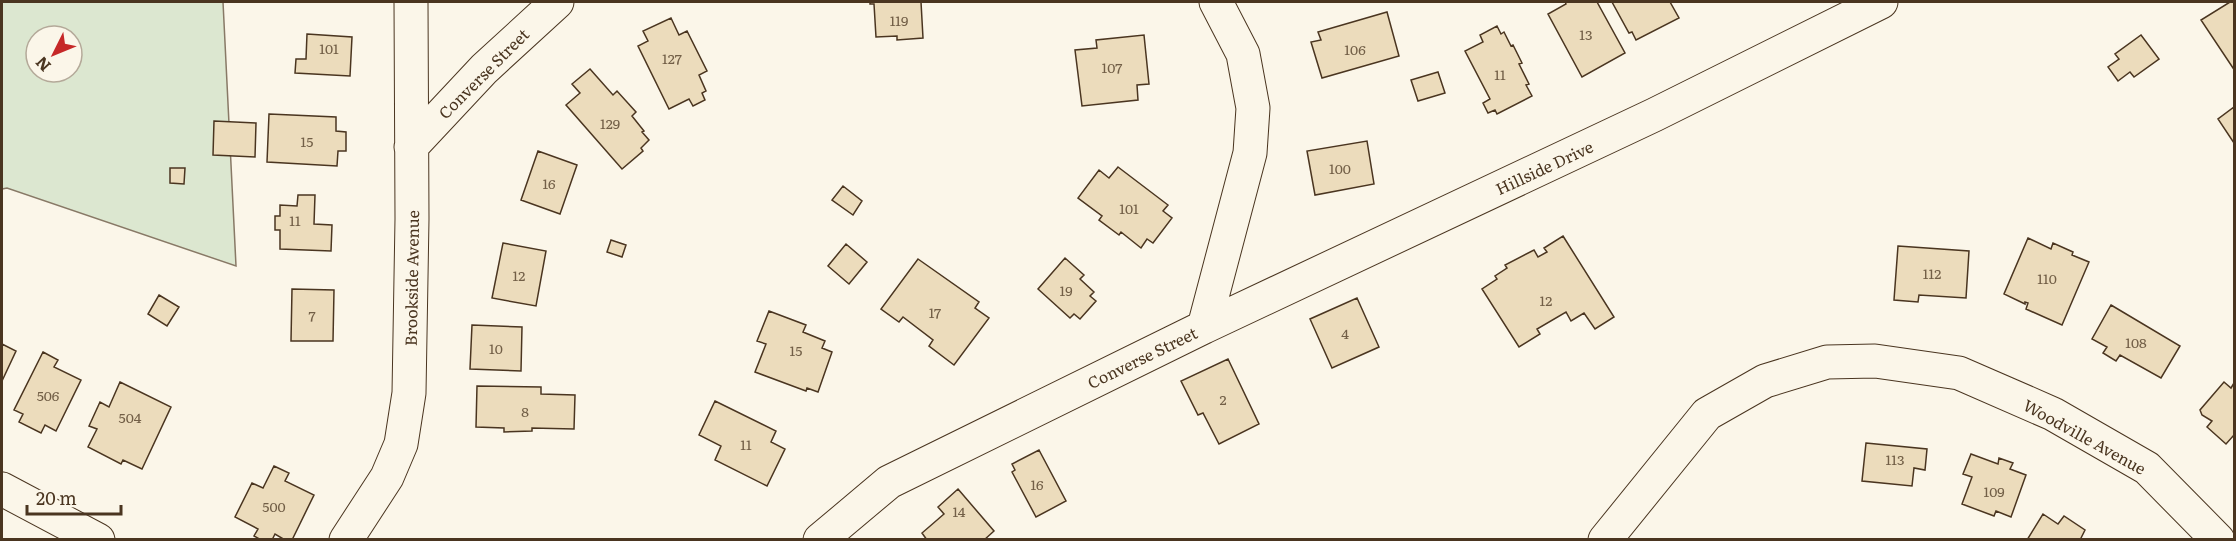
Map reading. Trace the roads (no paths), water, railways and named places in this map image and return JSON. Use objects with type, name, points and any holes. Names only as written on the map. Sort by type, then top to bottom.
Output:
[{"type":"street","name":"Brookside Avenue","points":[[346,540],[387,477],[401,444],[409,393],[412,219],[411,2]]},
{"type":"street","name":"Converse Street","points":[[411,147],[484,69],[557,2]]},
{"type":"street","name":"Converse Street","points":[[820,540],[888,482],[1204,327],[1250,153],[1252,108],[1243,54],[1216,2]]},
{"type":"street","name":"Hillside Drive","points":[[1204,327],[1654,115],[1881,2]]},
{"type":"street","name":"Woodville Avenue","points":[[1605,540],[1707,414],[1765,381],[1827,362],[1875,361],[1959,373],[2053,414],[2147,468],[2218,540]]},
{"type":"street","points":[[2,489],[98,540]]}]
